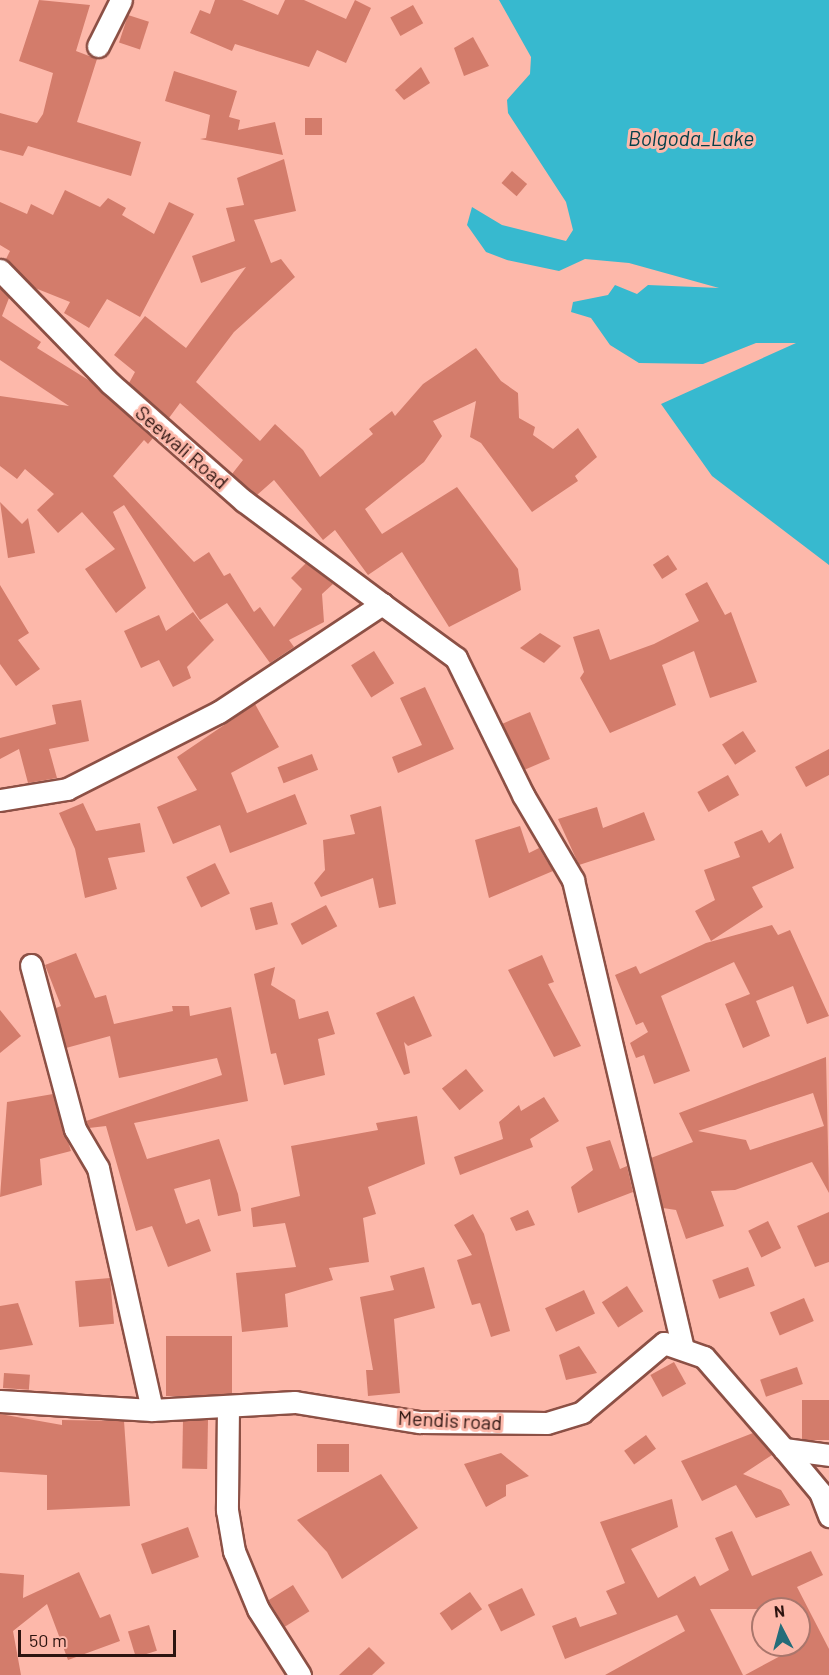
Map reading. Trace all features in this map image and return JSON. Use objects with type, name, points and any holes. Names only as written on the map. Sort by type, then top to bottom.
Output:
[{"type":"street","points":[[98,46],[121,0]]},
{"type":"street","name":"Seewali Road","points":[[0,270],[110,383],[244,501],[456,658],[523,795],[573,880],[683,1347]]},
{"type":"street","points":[[0,800],[67,789],[219,712],[382,604]]},
{"type":"street","points":[[31,965],[75,1129],[98,1168],[152,1410]]},
{"type":"street","name":"Mendis road","points":[[0,1401],[152,1410],[295,1402],[419,1422],[547,1423],[582,1412],[664,1343],[683,1347]]},
{"type":"street","points":[[683,1347],[704,1357],[784,1449],[820,1492],[829,1516]]},
{"type":"street","points":[[228,1406],[227,1510],[234,1551],[258,1609],[300,1675]]},
{"type":"street","points":[[784,1449],[829,1455]]},
{"type":"water","name":"Bolgoda_Lake","points":[[499,0],[829,0],[829,565],[712,476],[661,404],[796,343],[756,343],[703,364],[639,363],[610,345],[591,318],[571,312],[573,302],[608,295],[615,285],[637,294],[648,285],[719,288],[629,263],[585,259],[559,271],[507,260],[486,252],[467,225],[472,207],[502,225],[566,241],[573,230],[566,202],[508,113],[507,100],[530,74],[531,57]]},
{"type":"building","points":[[39,0],[90,5],[76,51],[97,59],[77,122],[141,142],[131,176],[28,146],[23,156],[0,150],[0,113],[37,123],[43,114],[53,73],[19,61]]},
{"type":"building","points":[[215,0],[242,0],[278,15],[285,0],[304,0],[346,19],[355,0],[371,8],[346,63],[317,50],[309,67],[235,44],[232,51],[190,33],[200,10],[210,14]]},
{"type":"building","points":[[413,5],[423,23],[400,36],[390,18]]},
{"type":"building","points":[[128,15],[149,22],[140,49],[119,43]]},
{"type":"building","points":[[473,37],[489,66],[464,76],[454,48]]},
{"type":"building","points":[[421,67],[430,83],[404,100],[395,90]]},
{"type":"building","points":[[174,71],[237,91],[229,117],[240,120],[238,130],[275,122],[283,155],[200,139],[206,138],[210,115],[165,101]]},
{"type":"building","points":[[305,118],[322,118],[322,135],[305,135]]},
{"type":"building","points":[[284,159],[296,211],[254,220],[271,263],[281,259],[295,277],[234,332],[196,382],[260,441],[275,424],[303,450],[320,477],[373,434],[369,429],[392,411],[395,416],[423,384],[476,348],[501,381],[518,393],[519,418],[535,427],[533,435],[553,449],[578,428],[597,457],[575,476],[578,481],[532,512],[481,443],[470,437],[476,401],[433,421],[442,436],[424,462],[365,509],[382,534],[457,487],[518,569],[521,590],[449,627],[402,552],[368,575],[335,530],[323,540],[274,480],[257,495],[232,474],[243,460],[180,403],[169,418],[129,383],[135,372],[114,355],[145,316],[186,348],[246,267],[201,283],[192,256],[235,241],[226,208],[244,205],[237,178]]},
{"type":"building","points":[[512,171],[527,184],[517,196],[502,183]]},
{"type":"building","points":[[65,190],[100,207],[108,198],[126,208],[122,215],[154,234],[169,202],[194,214],[140,317],[107,299],[89,328],[64,313],[70,302],[35,288],[6,259],[10,251],[0,245],[0,202],[27,214],[31,204],[53,215]]},
{"type":"building","points":[[0,288],[9,298],[2,316],[41,342],[37,348],[90,381],[153,438],[148,444],[144,440],[113,476],[194,562],[209,552],[224,576],[230,573],[254,612],[260,607],[274,627],[302,589],[291,578],[306,563],[333,584],[322,594],[324,622],[289,640],[294,647],[270,663],[227,603],[200,620],[124,505],[113,512],[146,588],[116,613],[85,569],[115,549],[82,512],[58,533],[37,510],[54,494],[25,469],[17,479],[0,466],[0,396],[69,406],[0,360]]},
{"type":"building","points":[[0,502],[22,524],[28,518],[35,553],[8,558]]},
{"type":"building","points":[[668,555],[677,569],[662,579],[653,565]]},
{"type":"building","points":[[707,582],[725,615],[731,612],[757,682],[710,698],[694,651],[662,665],[676,705],[610,733],[580,678],[584,672],[573,637],[599,629],[610,660],[654,644],[699,621],[685,594]]},
{"type":"building","points":[[0,585],[29,633],[18,640],[40,669],[16,686],[0,664]]},
{"type":"building","points":[[193,612],[214,640],[187,667],[191,678],[173,687],[159,660],[141,668],[124,631],[159,615],[166,631]]},
{"type":"building","points":[[540,633],[561,646],[544,663],[520,648]]},
{"type":"building","points":[[374,651],[394,683],[371,698],[351,665]]},
{"type":"building","points":[[425,687],[454,749],[398,773],[392,757],[422,745],[400,698]]},
{"type":"building","points":[[81,700],[89,741],[49,749],[57,778],[28,783],[19,749],[0,759],[0,738],[56,724],[52,705]]},
{"type":"building","points":[[255,704],[279,747],[231,773],[247,813],[295,794],[307,824],[230,853],[220,825],[173,844],[157,807],[197,790],[177,757]]},
{"type":"building","points":[[530,712],[550,759],[522,771],[502,724]]},
{"type":"building","points":[[743,731],[756,751],[735,765],[722,745]]},
{"type":"building","points":[[829,749],[829,775],[806,787],[795,767]]},
{"type":"building","points":[[312,754],[318,770],[284,783],[277,767]]},
{"type":"building","points":[[728,775],[739,795],[709,812],[697,792]]},
{"type":"building","points":[[83,803],[96,831],[140,823],[145,852],[108,858],[117,889],[85,898],[75,849],[59,813]]},
{"type":"building","points":[[381,806],[396,904],[379,908],[373,878],[321,897],[314,883],[325,870],[323,840],[355,834],[350,815]]},
{"type":"building","points":[[597,807],[603,828],[644,812],[655,840],[579,865],[558,819]]},
{"type":"building","points":[[520,826],[529,853],[539,848],[553,871],[489,898],[475,840]]},
{"type":"building","points":[[762,830],[769,843],[781,833],[794,868],[752,887],[763,907],[711,941],[695,911],[715,900],[704,870],[740,857],[734,842]]},
{"type":"building","points":[[215,863],[230,894],[201,908],[186,877]]},
{"type":"building","points":[[272,902],[278,924],[256,930],[250,908]]},
{"type":"building","points":[[326,905],[337,926],[302,945],[291,924]]},
{"type":"building","points":[[772,925],[778,935],[790,930],[829,1016],[807,1024],[793,986],[756,1001],[770,1036],[743,1048],[725,1004],[750,994],[734,962],[661,996],[690,1071],[654,1084],[644,1055],[636,1058],[630,1043],[648,1032],[643,1022],[636,1025],[615,975],[636,966],[640,974],[706,943]]},
{"type":"building","points":[[76,953],[95,998],[106,995],[114,1024],[173,1011],[172,1006],[189,1006],[190,1016],[231,1007],[248,1101],[134,1123],[147,1159],[219,1139],[238,1194],[241,1211],[218,1216],[210,1179],[174,1189],[186,1224],[199,1219],[211,1251],[168,1267],[152,1226],[136,1231],[106,1126],[89,1128],[86,1121],[222,1075],[217,1058],[119,1078],[110,1036],[66,1048],[56,1008],[61,1006],[45,965]]},
{"type":"building","points":[[542,955],[554,982],[548,984],[581,1046],[554,1057],[508,970]]},
{"type":"building","points":[[275,967],[271,985],[295,1000],[299,1019],[328,1011],[335,1034],[318,1039],[325,1075],[284,1085],[276,1053],[271,1054],[254,974]]},
{"type":"building","points":[[414,996],[432,1036],[408,1046],[404,1042],[410,1073],[404,1075],[376,1013]]},
{"type":"building","points":[[0,1010],[21,1036],[0,1053]]},
{"type":"building","points":[[826,1057],[829,1193],[812,1162],[735,1190],[711,1191],[724,1226],[686,1239],[676,1210],[663,1208],[651,1158],[693,1142],[679,1113]],"holes":[[[813,1093],[824,1126],[750,1150],[746,1140],[698,1131]]]},
{"type":"building","points":[[466,1069],[484,1091],[460,1110],[442,1089]]},
{"type":"building","points":[[53,1094],[71,1151],[40,1159],[42,1185],[0,1197],[7,1102]]},
{"type":"building","points":[[544,1097],[559,1121],[530,1139],[533,1147],[460,1175],[454,1157],[503,1139],[499,1122],[519,1105],[521,1111]]},
{"type":"building","points":[[417,1116],[425,1164],[368,1187],[376,1214],[363,1218],[369,1262],[329,1268],[333,1280],[285,1294],[288,1327],[242,1332],[236,1273],[296,1267],[285,1223],[253,1227],[251,1208],[300,1196],[291,1146],[378,1130],[376,1123]]},
{"type":"building","points":[[610,1140],[620,1169],[627,1166],[633,1192],[578,1213],[571,1187],[593,1170],[586,1147]]},
{"type":"building","points":[[528,1210],[535,1225],[516,1231],[510,1218]]},
{"type":"building","points":[[829,1212],[829,1262],[815,1267],[797,1226]]},
{"type":"building","points":[[473,1214],[484,1234],[510,1331],[491,1337],[480,1303],[472,1305],[457,1260],[472,1255],[454,1225]]},
{"type":"building","points":[[768,1221],[781,1248],[761,1258],[748,1231]]},
{"type":"building","points":[[424,1267],[435,1308],[394,1319],[400,1393],[368,1396],[366,1370],[373,1370],[360,1297],[394,1290],[390,1276]]},
{"type":"building","points":[[748,1267],[755,1286],[719,1299],[712,1280]]},
{"type":"building","points":[[110,1278],[114,1324],[79,1327],[75,1281]]},
{"type":"building","points":[[627,1286],[643,1311],[618,1327],[602,1302]]},
{"type":"building","points":[[584,1290],[595,1314],[556,1332],[545,1308]]},
{"type":"building","points":[[804,1298],[814,1321],[780,1335],[770,1312]]},
{"type":"building","points":[[18,1303],[33,1345],[0,1350],[0,1306]]},
{"type":"building","points":[[166,1336],[232,1336],[232,1396],[166,1396]]},
{"type":"building","points":[[579,1346],[597,1373],[566,1380],[559,1355]]},
{"type":"building","points":[[674,1362],[686,1384],[663,1397],[650,1375]]},
{"type":"building","points":[[797,1367],[803,1384],[766,1397],[760,1380]]},
{"type":"building","points":[[4,1373],[30,1375],[29,1390],[3,1388]]},
{"type":"building","points":[[802,1400],[829,1400],[829,1440],[802,1440]]},
{"type":"building","points":[[0,1414],[62,1425],[62,1420],[124,1421],[130,1506],[47,1510],[47,1475],[0,1472]]},
{"type":"building","points":[[183,1420],[208,1420],[207,1469],[182,1469]]},
{"type":"building","points":[[753,1433],[772,1455],[743,1474],[781,1490],[790,1505],[756,1518],[736,1485],[702,1501],[681,1461]]},
{"type":"building","points":[[646,1435],[656,1449],[634,1465],[624,1451]]},
{"type":"building","points":[[317,1444],[349,1444],[349,1472],[317,1472]]},
{"type":"building","points":[[501,1453],[529,1476],[506,1485],[506,1496],[486,1507],[464,1464]]},
{"type":"building","points":[[381,1474],[418,1528],[342,1579],[327,1552],[297,1520]]},
{"type":"building","points":[[672,1499],[678,1527],[631,1549],[658,1598],[695,1576],[700,1586],[729,1570],[715,1538],[732,1531],[752,1576],[811,1551],[823,1575],[797,1587],[802,1597],[751,1597],[751,1609],[710,1609],[743,1675],[605,1675],[685,1631],[677,1615],[565,1659],[552,1626],[576,1617],[580,1627],[617,1614],[606,1591],[625,1583],[600,1522]]},
{"type":"building","points":[[188,1527],[199,1557],[152,1574],[141,1544]]},
{"type":"building","points":[[79,1572],[100,1618],[110,1614],[120,1641],[68,1660],[47,1604],[13,1631],[21,1675],[0,1675],[0,1573],[24,1575],[23,1598]]},
{"type":"building","points":[[293,1585],[309,1611],[285,1627],[268,1600]]},
{"type":"building","points":[[522,1588],[535,1615],[501,1632],[488,1605]]},
{"type":"building","points":[[470,1592],[482,1609],[452,1630],[440,1613]]},
{"type":"building","points":[[811,1614],[829,1649],[829,1675],[745,1675],[779,1657],[811,1657]]},
{"type":"building","points":[[149,1625],[157,1651],[136,1657],[128,1631]]},
{"type":"building","points":[[369,1647],[385,1663],[372,1675],[339,1675]]}]
